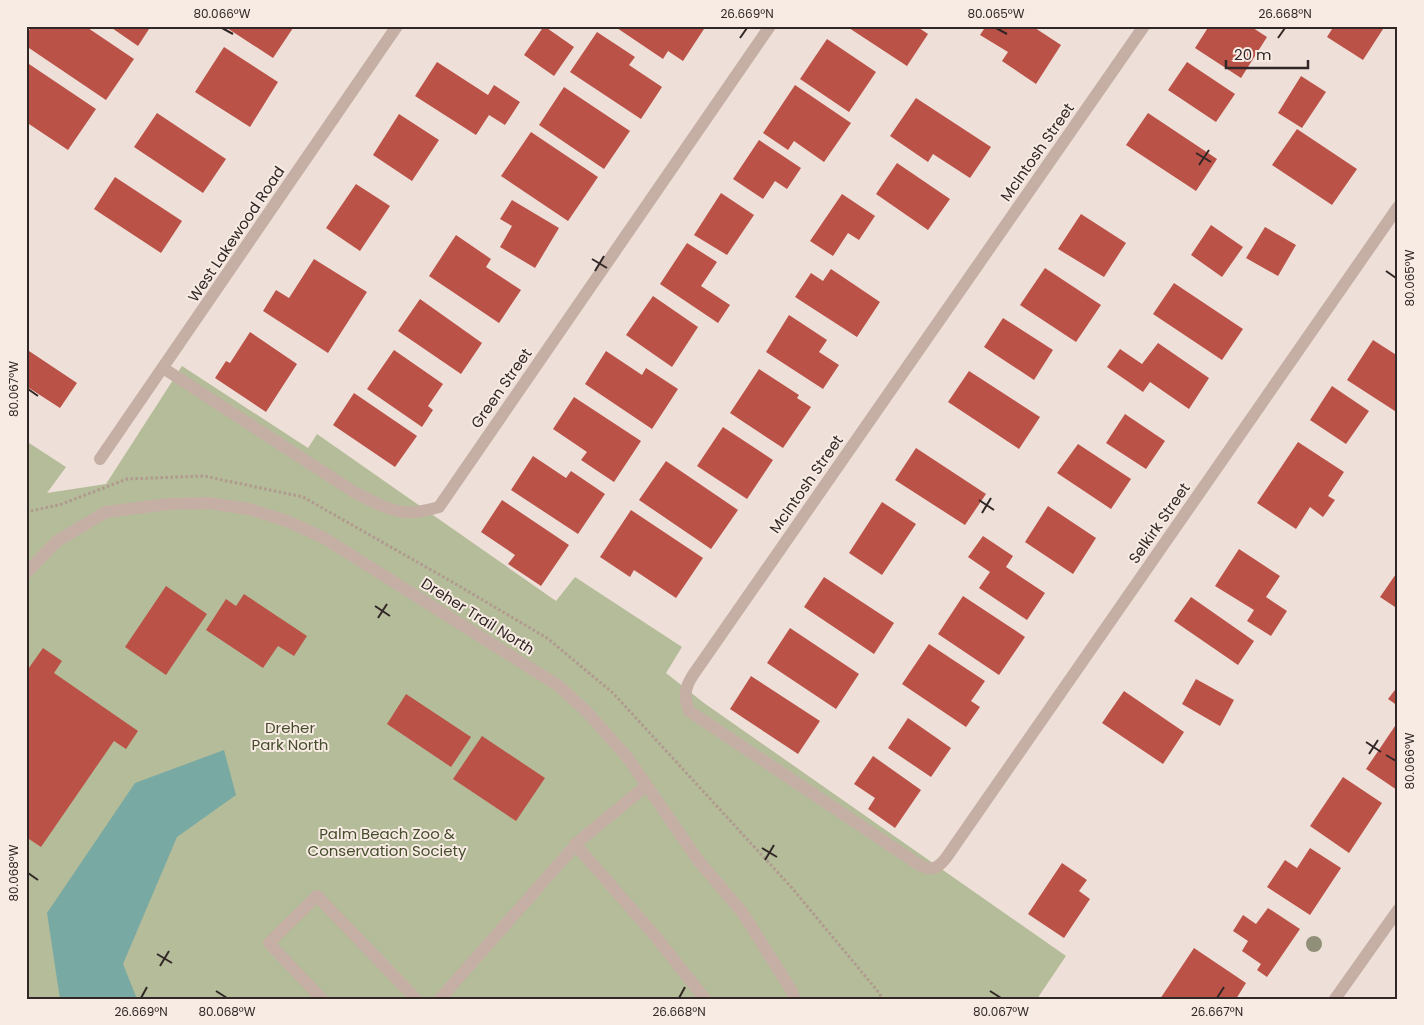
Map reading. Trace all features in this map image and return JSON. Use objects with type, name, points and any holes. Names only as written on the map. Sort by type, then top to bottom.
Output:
[{"type":"street","name":"West Lakewood Road","points":[[100,459],[397,26]]},
{"type":"street","name":"Green Street","points":[[163,368],[354,492],[373,502],[393,509],[414,513],[439,508],[770,26]]},
{"type":"street","name":"McIntosh Street","points":[[946,858],[939,867],[931,870],[921,866],[689,711],[685,698],[687,684],[1144,26]]},
{"type":"street","name":"Selkirk Street","points":[[946,858],[1398,207]]},
{"type":"street","name":"Dreher Trail North","points":[[26,573],[57,541],[106,512],[168,504],[208,503],[249,509],[287,521],[324,538],[559,686],[588,713],[626,757],[698,860],[742,912],[795,999]]},
{"type":"street","points":[[440,999],[510,921],[575,844],[646,786]]},
{"type":"street","points":[[575,844],[656,937],[705,999]]},
{"type":"street","points":[[322,999],[269,943],[317,896],[416,999]]},
{"type":"street","points":[[1335,999],[1398,910]]},
{"type":"green space","name":"Dreher Park North","points":[[182,366],[308,448],[317,434],[556,601],[575,577],[682,647],[666,673],[704,703],[1066,956],[1037,999],[26,999],[26,441],[66,467],[47,493],[106,484]]},
{"type":"water","points":[[224,750],[236,795],[177,837],[123,964],[137,999],[60,999],[47,913],[135,783]]},
{"type":"building","points":[[32,26],[85,26],[134,59],[106,100],[26,46],[26,35]]},
{"type":"building","points":[[109,26],[151,26],[138,46]]},
{"type":"building","points":[[224,26],[290,26],[293,28],[273,58]]},
{"type":"building","points":[[544,26],[574,47],[554,76],[524,55]]},
{"type":"building","points":[[614,26],[706,26],[683,61],[668,51],[663,59]]},
{"type":"building","points":[[846,26],[916,26],[928,34],[907,66]]},
{"type":"building","points":[[986,26],[1032,26],[1061,45],[1036,84],[1002,61],[1008,52],[980,35]]},
{"type":"building","points":[[1209,26],[1250,26],[1267,37],[1241,78],[1195,48]]},
{"type":"building","points":[[1334,26],[1385,26],[1363,60],[1327,37]]},
{"type":"building","points":[[597,32],[635,57],[629,65],[662,87],[641,119],[570,72]]},
{"type":"building","points":[[827,39],[876,72],[849,112],[800,79]]},
{"type":"building","points":[[224,47],[278,82],[250,127],[195,92]]},
{"type":"building","points":[[26,62],[96,109],[68,150],[26,122]]},
{"type":"building","points":[[437,62],[488,95],[494,85],[520,102],[505,125],[489,115],[476,135],[415,96]]},
{"type":"building","points":[[1187,62],[1235,94],[1216,122],[1168,90]]},
{"type":"building","points":[[1301,76],[1326,92],[1302,128],[1278,113]]},
{"type":"building","points":[[795,85],[851,123],[824,162],[794,141],[788,150],[763,133]]},
{"type":"building","points":[[564,87],[630,131],[604,169],[539,125]]},
{"type":"building","points":[[916,98],[991,147],[970,178],[933,154],[928,162],[890,136]]},
{"type":"building","points":[[157,113],[226,159],[203,193],[134,147]]},
{"type":"building","points":[[1148,113],[1217,159],[1196,191],[1126,145]]},
{"type":"building","points":[[399,114],[439,140],[412,181],[373,155]]},
{"type":"building","points":[[1297,129],[1357,169],[1332,205],[1272,165]]},
{"type":"building","points":[[531,132],[598,177],[568,221],[501,176]]},
{"type":"building","points":[[759,140],[801,168],[787,189],[775,181],[763,199],[733,179]]},
{"type":"building","points":[[897,163],[950,199],[928,230],[876,194]]},
{"type":"building","points":[[115,177],[182,221],[161,253],[94,209]]},
{"type":"building","points":[[356,184],[390,206],[360,251],[326,228]]},
{"type":"building","points":[[721,193],[754,215],[727,255],[694,235]]},
{"type":"building","points":[[842,194],[875,216],[859,240],[848,233],[833,256],[810,241]]},
{"type":"building","points":[[512,200],[559,228],[535,268],[500,247],[512,226],[500,219]]},
{"type":"building","points":[[1081,214],[1126,243],[1104,277],[1058,249]]},
{"type":"building","points":[[1211,225],[1243,247],[1222,277],[1191,255]]},
{"type":"building","points":[[1265,227],[1296,245],[1278,276],[1246,258]]},
{"type":"building","points":[[456,235],[491,259],[486,267],[521,290],[499,323],[429,276]]},
{"type":"building","points":[[687,243],[717,262],[701,286],[730,305],[718,323],[660,284]]},
{"type":"building","points":[[314,259],[367,292],[328,353],[263,311],[276,290],[289,298]]},
{"type":"building","points":[[1045,268],[1101,305],[1076,342],[1020,305]]},
{"type":"building","points":[[831,269],[880,302],[857,337],[795,297],[811,273],[823,281]]},
{"type":"building","points":[[1174,283],[1243,329],[1222,360],[1153,314]]},
{"type":"building","points":[[653,296],[698,327],[672,367],[626,335]]},
{"type":"building","points":[[420,299],[482,343],[461,374],[398,331]]},
{"type":"building","points":[[789,315],[827,340],[819,352],[839,365],[823,389],[766,352]]},
{"type":"building","points":[[1003,318],[1053,350],[1034,380],[984,347]]},
{"type":"building","points":[[250,332],[297,364],[266,412],[215,378],[226,361],[230,363]]},
{"type":"building","points":[[1373,340],[1398,356],[1398,413],[1347,380]]},
{"type":"building","points":[[1158,343],[1209,378],[1189,409],[1150,382],[1143,392],[1107,367],[1120,349],[1142,364]]},
{"type":"building","points":[[26,349],[77,383],[60,408],[26,386]]},
{"type":"building","points":[[394,350],[443,384],[428,406],[433,410],[422,427],[367,389]]},
{"type":"building","points":[[606,351],[642,375],[646,368],[678,389],[652,429],[585,384]]},
{"type":"building","points":[[759,369],[799,395],[797,398],[811,407],[783,448],[730,413]]},
{"type":"building","points":[[969,371],[1040,417],[1019,449],[948,402]]},
{"type":"building","points":[[1332,386],[1369,411],[1346,444],[1310,420]]},
{"type":"building","points":[[354,393],[417,436],[395,467],[333,425]]},
{"type":"building","points":[[574,397],[641,441],[614,482],[581,460],[587,452],[553,429]]},
{"type":"building","points":[[1125,414],[1165,441],[1146,469],[1106,443]]},
{"type":"building","points":[[723,427],[773,460],[747,499],[697,466]]},
{"type":"building","points":[[1298,442],[1344,472],[1328,496],[1335,500],[1323,517],[1310,507],[1296,529],[1257,503]]},
{"type":"building","points":[[1078,444],[1131,479],[1111,509],[1057,473]]},
{"type":"building","points":[[916,448],[986,494],[965,525],[895,480]]},
{"type":"building","points":[[533,456],[566,478],[571,471],[605,494],[578,534],[511,490]]},
{"type":"building","points":[[666,461],[738,510],[711,549],[639,500]]},
{"type":"building","points":[[502,500],[569,545],[541,586],[508,564],[515,555],[481,532]]},
{"type":"building","points":[[882,502],[916,524],[882,575],[849,553]]},
{"type":"building","points":[[1048,506],[1096,538],[1073,574],[1025,542]]},
{"type":"building","points":[[631,510],[703,558],[676,598],[634,570],[630,577],[600,557]]},
{"type":"building","points":[[983,536],[1013,556],[1006,567],[1045,593],[1027,620],[979,588],[990,572],[968,557]]},
{"type":"building","points":[[1239,549],[1280,576],[1266,597],[1287,611],[1271,636],[1247,621],[1254,610],[1215,586]]},
{"type":"building","points":[[1398,571],[1398,604],[1395,607],[1380,597]]},
{"type":"building","points":[[824,577],[894,623],[874,654],[804,607]]},
{"type":"building","points":[[166,586],[207,614],[166,675],[125,647]]},
{"type":"building","points":[[244,594],[307,636],[294,656],[278,646],[263,668],[206,630],[226,599],[236,606]]},
{"type":"building","points":[[963,596],[1025,637],[999,675],[938,634]]},
{"type":"building","points":[[1191,597],[1254,641],[1238,665],[1174,621]]},
{"type":"building","points":[[790,628],[859,674],[836,709],[767,663]]},
{"type":"building","points":[[929,644],[985,681],[971,701],[980,707],[966,727],[902,684]]},
{"type":"building","points":[[43,648],[62,661],[54,673],[138,731],[126,749],[114,741],[41,847],[26,837],[26,672]]},
{"type":"building","points":[[751,676],[820,721],[798,754],[730,709]]},
{"type":"building","points":[[1196,679],[1234,700],[1220,726],[1182,704]]},
{"type":"building","points":[[1398,686],[1398,706],[1388,699]]},
{"type":"building","points":[[1124,691],[1184,732],[1163,764],[1102,723]]},
{"type":"building","points":[[406,694],[471,737],[451,767],[387,724]]},
{"type":"building","points":[[908,718],[951,748],[931,777],[888,748]]},
{"type":"building","points":[[1395,726],[1398,727],[1397,790],[1366,769]]},
{"type":"building","points":[[482,736],[545,778],[516,821],[453,779]]},
{"type":"building","points":[[873,756],[921,790],[895,828],[868,809],[875,798],[854,784]]},
{"type":"building","points":[[1343,777],[1382,803],[1349,853],[1310,826]]},
{"type":"building","points":[[1310,848],[1341,868],[1310,915],[1267,887],[1285,860],[1297,868]]},
{"type":"building","points":[[1062,863],[1087,880],[1079,891],[1090,899],[1064,938],[1028,914]]},
{"type":"building","points":[[1268,908],[1300,929],[1267,977],[1257,970],[1261,964],[1242,951],[1248,941],[1233,931],[1243,915],[1256,924]]},
{"type":"building","points":[[1194,948],[1246,983],[1236,999],[1160,999]]},
{"type":"park label","name":"Palm Beach Zoo & Conservation Society","points":[[387,842]]}]
